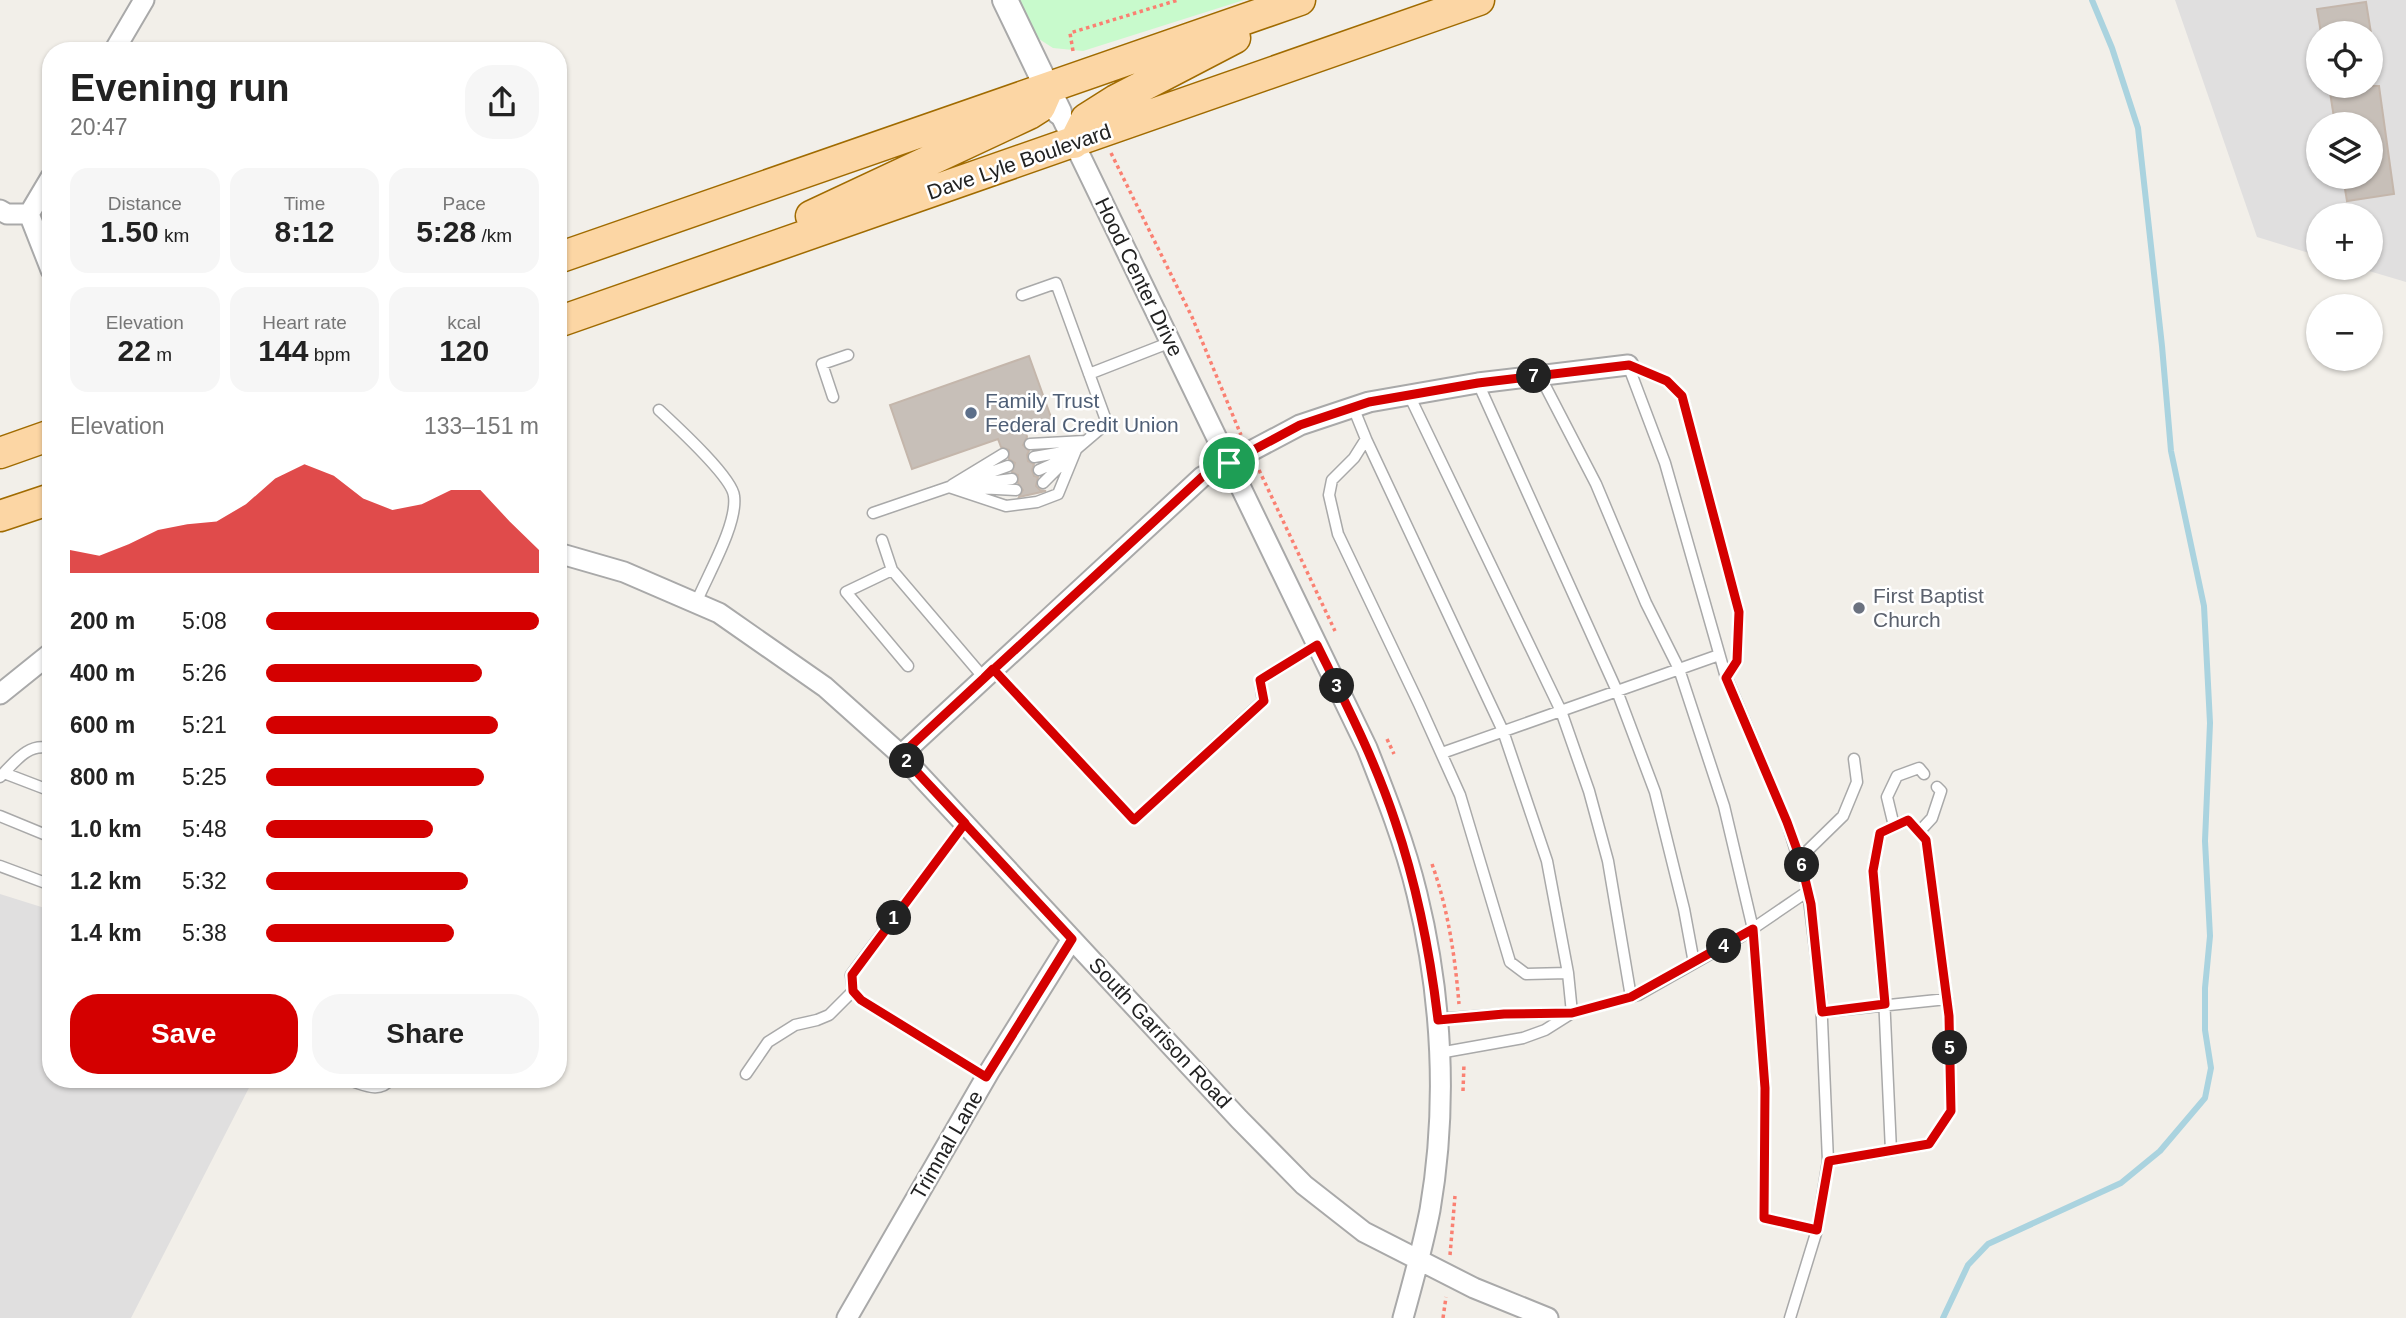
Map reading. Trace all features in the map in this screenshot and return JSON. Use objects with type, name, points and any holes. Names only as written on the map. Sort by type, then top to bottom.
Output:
[{"type":"main road","points":[[567,255],[1053,100],[1080,76],[1300,0]]},
{"type":"main road","points":[[1074,144],[1086,119],[1116,100],[1307,0]]},
{"type":"main road","name":"Dave Lyle Boulevard","points":[[567,319],[1074,144],[1479,0]]},
{"type":"main road","points":[[658,287],[1029,114],[1040,107],[1046,97],[1053,100]]},
{"type":"main road","points":[[0,453],[42,438]]},
{"type":"main road","points":[[0,516],[42,502]]},
{"type":"street","points":[[119,42],[144,0]]},
{"type":"street","points":[[1005,0],[1053,100]]},
{"type":"street","name":"Hood Center Drive","points":[[1053,100],[1367,748],[1395,820],[1417,893],[1432,968],[1438,1020],[1438,1148],[1430,1209],[1404,1318]]},
{"type":"street","points":[[29,214],[42,192]]},
{"type":"street","points":[[0,210],[7,214],[29,214]]},
{"type":"street","points":[[29,214],[42,248]]},
{"type":"street","points":[[901,755],[1202,477],[1300,425],[1369,402],[1478,383],[1629,365]]},
{"type":"street","name":"South Garrison Road","points":[[567,555],[624,572],[719,613],[825,687],[901,755],[1239,1119],[1304,1185],[1364,1232],[1474,1288],[1548,1318]]},
{"type":"street","points":[[0,694],[42,660]]},
{"type":"street","name":"Trimnal Lane","points":[[847,1318],[986,1077],[1072,939]]},
{"type":"lane","points":[[1022,295],[1056,283],[1107,423],[1066,457],[1039,470]]},
{"type":"lane","points":[[1089,374],[1171,342]]},
{"type":"lane","points":[[833,397],[822,364],[848,355]]},
{"type":"lane","points":[[1629,365],[1665,463],[1726,678],[1787,822],[1808,891],[1822,1012],[1829,1161],[1817,1230],[1790,1318]]},
{"type":"lane","points":[[1629,365],[1667,381],[1682,396],[1739,612],[1737,661],[1726,678]]},
{"type":"lane","points":[[1540,376],[1596,484],[1646,603],[1679,669],[1724,806],[1753,929],[1765,1088],[1764,1218],[1817,1230]]},
{"type":"lane","points":[[1478,383],[1617,691],[1655,792],[1684,909],[1694,963]]},
{"type":"lane","points":[[1409,395],[1561,711],[1589,791],[1608,861],[1631,997]]},
{"type":"lane","points":[[1353,407],[1503,731],[1547,862],[1572,1013]]},
{"type":"lane","points":[[659,410],[707,457],[734,493],[734,516],[696,603]]},
{"type":"lane","points":[[1366,439],[1354,458],[1332,480],[1329,495],[1338,534],[1460,795],[1510,962],[1526,974],[1567,973]]},
{"type":"lane","points":[[1030,443],[1085,441]]},
{"type":"lane","points":[[1034,457],[1076,449]]},
{"type":"lane","points":[[1044,483],[1076,449]]},
{"type":"lane","points":[[948,487],[1006,506],[1037,502],[1059,494],[1076,449]]},
{"type":"lane","points":[[948,487],[1003,454]]},
{"type":"lane","points":[[873,513],[1008,466]]},
{"type":"lane","points":[[948,487],[1012,479]]},
{"type":"lane","points":[[948,487],[1016,490]]},
{"type":"lane","points":[[881,540],[892,570],[988,673],[1134,820],[1264,701],[1260,680],[1317,645]]},
{"type":"lane","points":[[892,570],[846,593],[908,666]]},
{"type":"lane","points":[[1441,753],[1719,655]]},
{"type":"lane","points":[[42,746],[32,748],[2,775],[42,788]]},
{"type":"lane","points":[[1800,858],[1843,816],[1857,782],[1854,759]]},
{"type":"lane","points":[[1894,826],[1886,797],[1897,776],[1919,768],[1924,774]]},
{"type":"lane","points":[[1919,832],[1932,818],[1941,791],[1937,787]]},
{"type":"lane","points":[[0,816],[42,832]]},
{"type":"lane","points":[[1829,1161],[1891,1151],[1929,1144],[1951,1111],[1946,987],[1926,840],[1908,820],[1880,833],[1873,871],[1885,1004],[1891,1151]]},
{"type":"lane","points":[[965,823],[852,975],[853,991],[861,1000],[986,1077]]},
{"type":"lane","points":[[0,866],[42,882]]},
{"type":"lane","points":[[1438,1020],[1504,1014],[1572,1013],[1631,997],[1753,929],[1808,891]]},
{"type":"lane","points":[[746,1074],[768,1042],[794,1024],[829,1015],[853,991]]},
{"type":"lane","points":[[1822,1012],[1947,999]]},
{"type":"lane","points":[[1439,1053],[1523,1038],[1545,1030],[1572,1013]]},
{"type":"path","points":[[1080,76],[1070,33],[1178,0]]},
{"type":"path","points":[[1443,1318],[1446,1296]]},
{"type":"shaded area","points":[[2175,0],[2406,0],[2406,282],[2383,275],[2383,203],[2306,203],[2306,252],[2257,237]]},
{"type":"shaded area","points":[[0,894],[42,907],[42,1088],[249,1088],[131,1318],[0,1318]]},
{"type":"green space","points":[[1011,0],[1244,0],[1083,51],[1053,48],[1025,30]]},
{"type":"building","points":[[2366,2],[2369,21],[2319,21],[2317,9]]},
{"type":"building","points":[[2331,98],[2381,98],[2383,112],[2333,112]]},
{"type":"building","points":[[2383,115],[2394,194],[2347,201],[2345,189],[2383,189]]},
{"type":"building","name":"Family Trust Federal Credit Union","points":[[1029,356],[1052,420],[1025,429],[1027,437],[1023,445],[1029,451],[1028,461],[1034,464],[1032,470],[1034,476],[1038,477],[1036,486],[1046,491],[1019,497],[1023,490],[1018,483],[1018,475],[1012,472],[1015,463],[1009,459],[1009,450],[1001,447],[998,439],[912,469],[890,405]]},
{"type":"waterway","points":[[1943,1318],[1968,1265],[1988,1244],[2121,1183],[2160,1151],[2205,1098],[2211,1068],[2205,1030],[2205,988],[2210,936],[2205,841],[2210,723],[2204,606],[2171,451],[2138,128],[2112,48],[2092,0]]},
{"type":"place","name":"Family Trust Federal Credit Union","points":[[971,413]]},
{"type":"place","name":"First Baptist Church","points":[[1859,608]]},
{"type":"route","points":[[1229,463],[1202,477],[993,669],[901,755],[965,823],[852,975],[853,991],[861,1000],[986,1077],[1072,939],[965,823],[901,755],[984,678],[993,669],[1134,820],[1264,701],[1260,680],[1317,645],[1367,748],[1395,820],[1417,893],[1432,968],[1438,1020],[1504,1014],[1572,1013],[1638,995],[1753,929],[1765,1088],[1764,1218],[1817,1230],[1829,1161],[1929,1144],[1951,1111],[1949,1016],[1937,907],[1926,840],[1908,820],[1880,833],[1873,871],[1885,1004],[1822,1012],[1811,904],[1800,858],[1726,678],[1737,661],[1739,612],[1719,545],[1682,396],[1667,381],[1629,365],[1478,383],[1369,402],[1300,425],[1229,463]]}]
